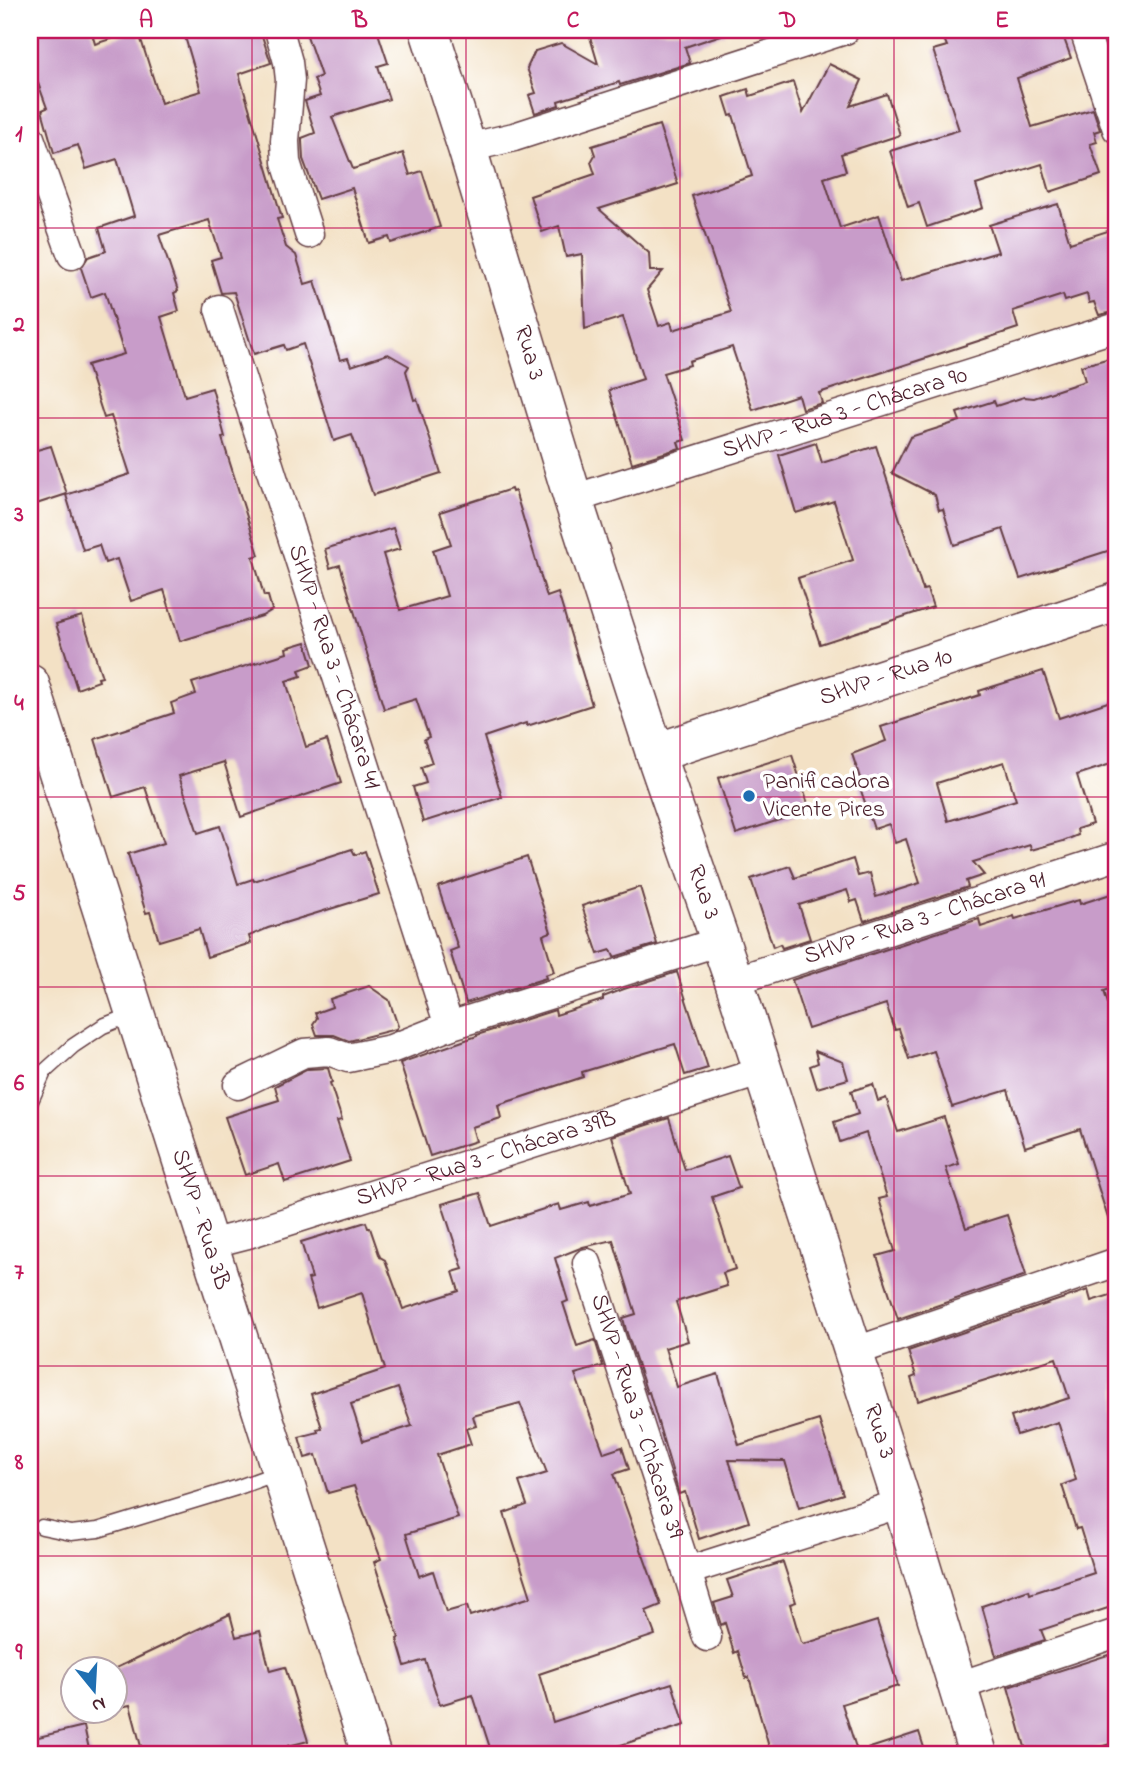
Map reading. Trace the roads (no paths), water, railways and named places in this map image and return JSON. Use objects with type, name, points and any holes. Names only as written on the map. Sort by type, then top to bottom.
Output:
[{"type":"main road","name":"Rua 3","points":[[429,30],[573,499],[734,981],[902,1503],[978,1754]]},
{"type":"main road","name":"SHVP - Rua 10","points":[[656,753],[1117,603]]},
{"type":"main road","name":"SHVP - Rua 3B","points":[[30,684],[371,1754]]},
{"type":"street","points":[[279,30],[290,80],[286,162],[309,234]]},
{"type":"street","points":[[467,148],[514,137],[845,30]]},
{"type":"street","points":[[1084,30],[1117,129]]},
{"type":"street","points":[[30,138],[72,255]]},
{"type":"street","name":"SHVP - Rua 3 - Chácara 41","points":[[219,309],[449,1026]]},
{"type":"street","name":"SHVP - Rua 3 - Chácara 90","points":[[573,499],[1117,327]]},
{"type":"street","name":"SHVP - Rua 3 - Chácara 91","points":[[734,981],[1117,856]]},
{"type":"street","points":[[238,1086],[303,1053],[329,1051],[348,1058],[391,1049],[449,1026],[721,941]]},
{"type":"street","name":"SHVP - Rua 3 - Chácara 39B","points":[[209,1244],[763,1071]]},
{"type":"street","points":[[853,1352],[1117,1262]]},
{"type":"street","name":"SHVP - Rua 3 - Chácara 39","points":[[587,1263],[707,1637]]},
{"type":"street","name":"SHVP - Rua 3 - Chácara 39","points":[[687,1571],[902,1503]]},
{"type":"street","points":[[956,1687],[1117,1633]]},
{"type":"lane","points":[[30,1103],[44,1072],[74,1046],[103,1026],[134,1014]]},
{"type":"lane","points":[[42,1527],[71,1533],[98,1530],[236,1488],[282,1471]]},
{"type":"place","name":"Panificadora Vicente Pires","points":[[749,796]]}]
